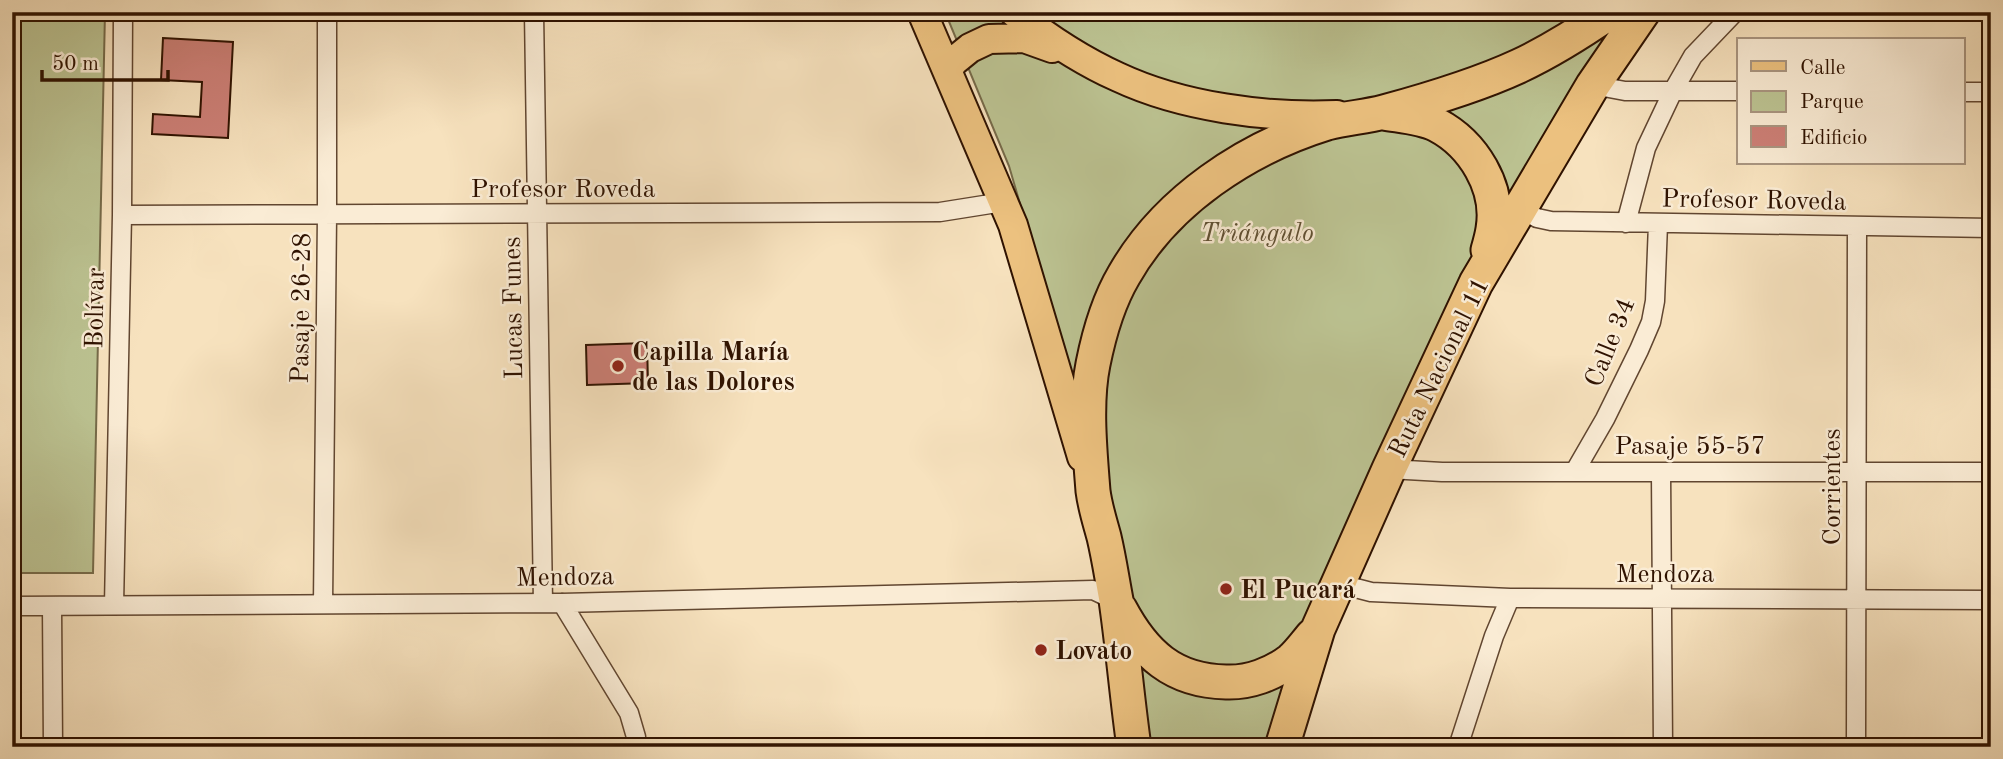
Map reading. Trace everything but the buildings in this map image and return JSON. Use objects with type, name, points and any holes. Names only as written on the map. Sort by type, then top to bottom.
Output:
[{"type":"highway","points":[[1133,747],[1116,601],[1094,495],[1089,402],[1092,367],[1103,323],[1124,274],[1140,250],[1178,206],[1241,162],[1281,141],[1328,123],[1382,113],[1517,67],[1610,12]]},
{"type":"highway","name":"Ruta Nacional 11","points":[[1282,747],[1318,629],[1476,283],[1593,85],[1643,12]]},
{"type":"highway","points":[[1382,113],[1415,118],[1436,125],[1460,141],[1477,160],[1488,183],[1494,227],[1476,283]]},
{"type":"highway","points":[[1116,601],[1133,631],[1150,653],[1185,677],[1210,682],[1239,682],[1269,674],[1293,659],[1318,629]]},
{"type":"main road","points":[[922,12],[1013,225],[1094,495]]},
{"type":"main road","points":[[1014,12],[1084,60],[1117,77],[1180,98],[1226,108],[1277,114],[1333,116],[1382,113]]},
{"type":"main road","points":[[947,70],[970,48],[989,40],[1024,38],[1084,60]]},
{"type":"street","name":"Bolívar","points":[[114,605],[123,12]]},
{"type":"street","name":"Pasaje 26-28","points":[[323,604],[327,12]]},
{"type":"street","name":"Lucas Funes","points":[[534,12],[543,603]]},
{"type":"street","points":[[1626,223],[1646,148],[1673,91],[1693,56],[1735,12]]},
{"type":"street","points":[[1593,85],[1625,91],[1737,91]]},
{"type":"street","points":[[1965,92],[1991,92]]},
{"type":"street","name":"Profesor Roveda","points":[[122,215],[940,212],[1003,202]]},
{"type":"street","name":"Profesor Roveda","points":[[1519,208],[1537,218],[1551,221],[1991,228]]},
{"type":"street","name":"Calle 34","points":[[1575,471],[1605,419],[1651,322],[1655,301],[1658,224]]},
{"type":"street","name":"Corrientes","points":[[1856,747],[1857,227]]},
{"type":"street","name":"Pasaje 55-57","points":[[1389,469],[1442,472],[1991,472]]},
{"type":"street","points":[[1661,472],[1663,747]]},
{"type":"street","name":"Mendoza","points":[[1340,583],[1371,592],[1510,598],[1991,600]]},
{"type":"street","name":"Mendoza","points":[[12,606],[562,603],[1093,590],[1116,601]]},
{"type":"street","points":[[1458,747],[1494,636],[1510,598]]},
{"type":"street","points":[[562,603],[629,713],[636,747]]},
{"type":"street","points":[[52,606],[53,747]]},
{"type":"green space","points":[[12,12],[105,12],[93,573],[12,573]]},
{"type":"green space","name":"Triángulo","points":[[945,12],[1645,12],[1519,208],[1282,747],[1143,747],[1107,503],[1009,166]]},
{"type":"place","name":"Capilla María de las Dolores","points":[[618,366]]},
{"type":"place","name":"El Pucará","points":[[1226,589]]},
{"type":"place","name":"Lovato","points":[[1041,650]]}]
